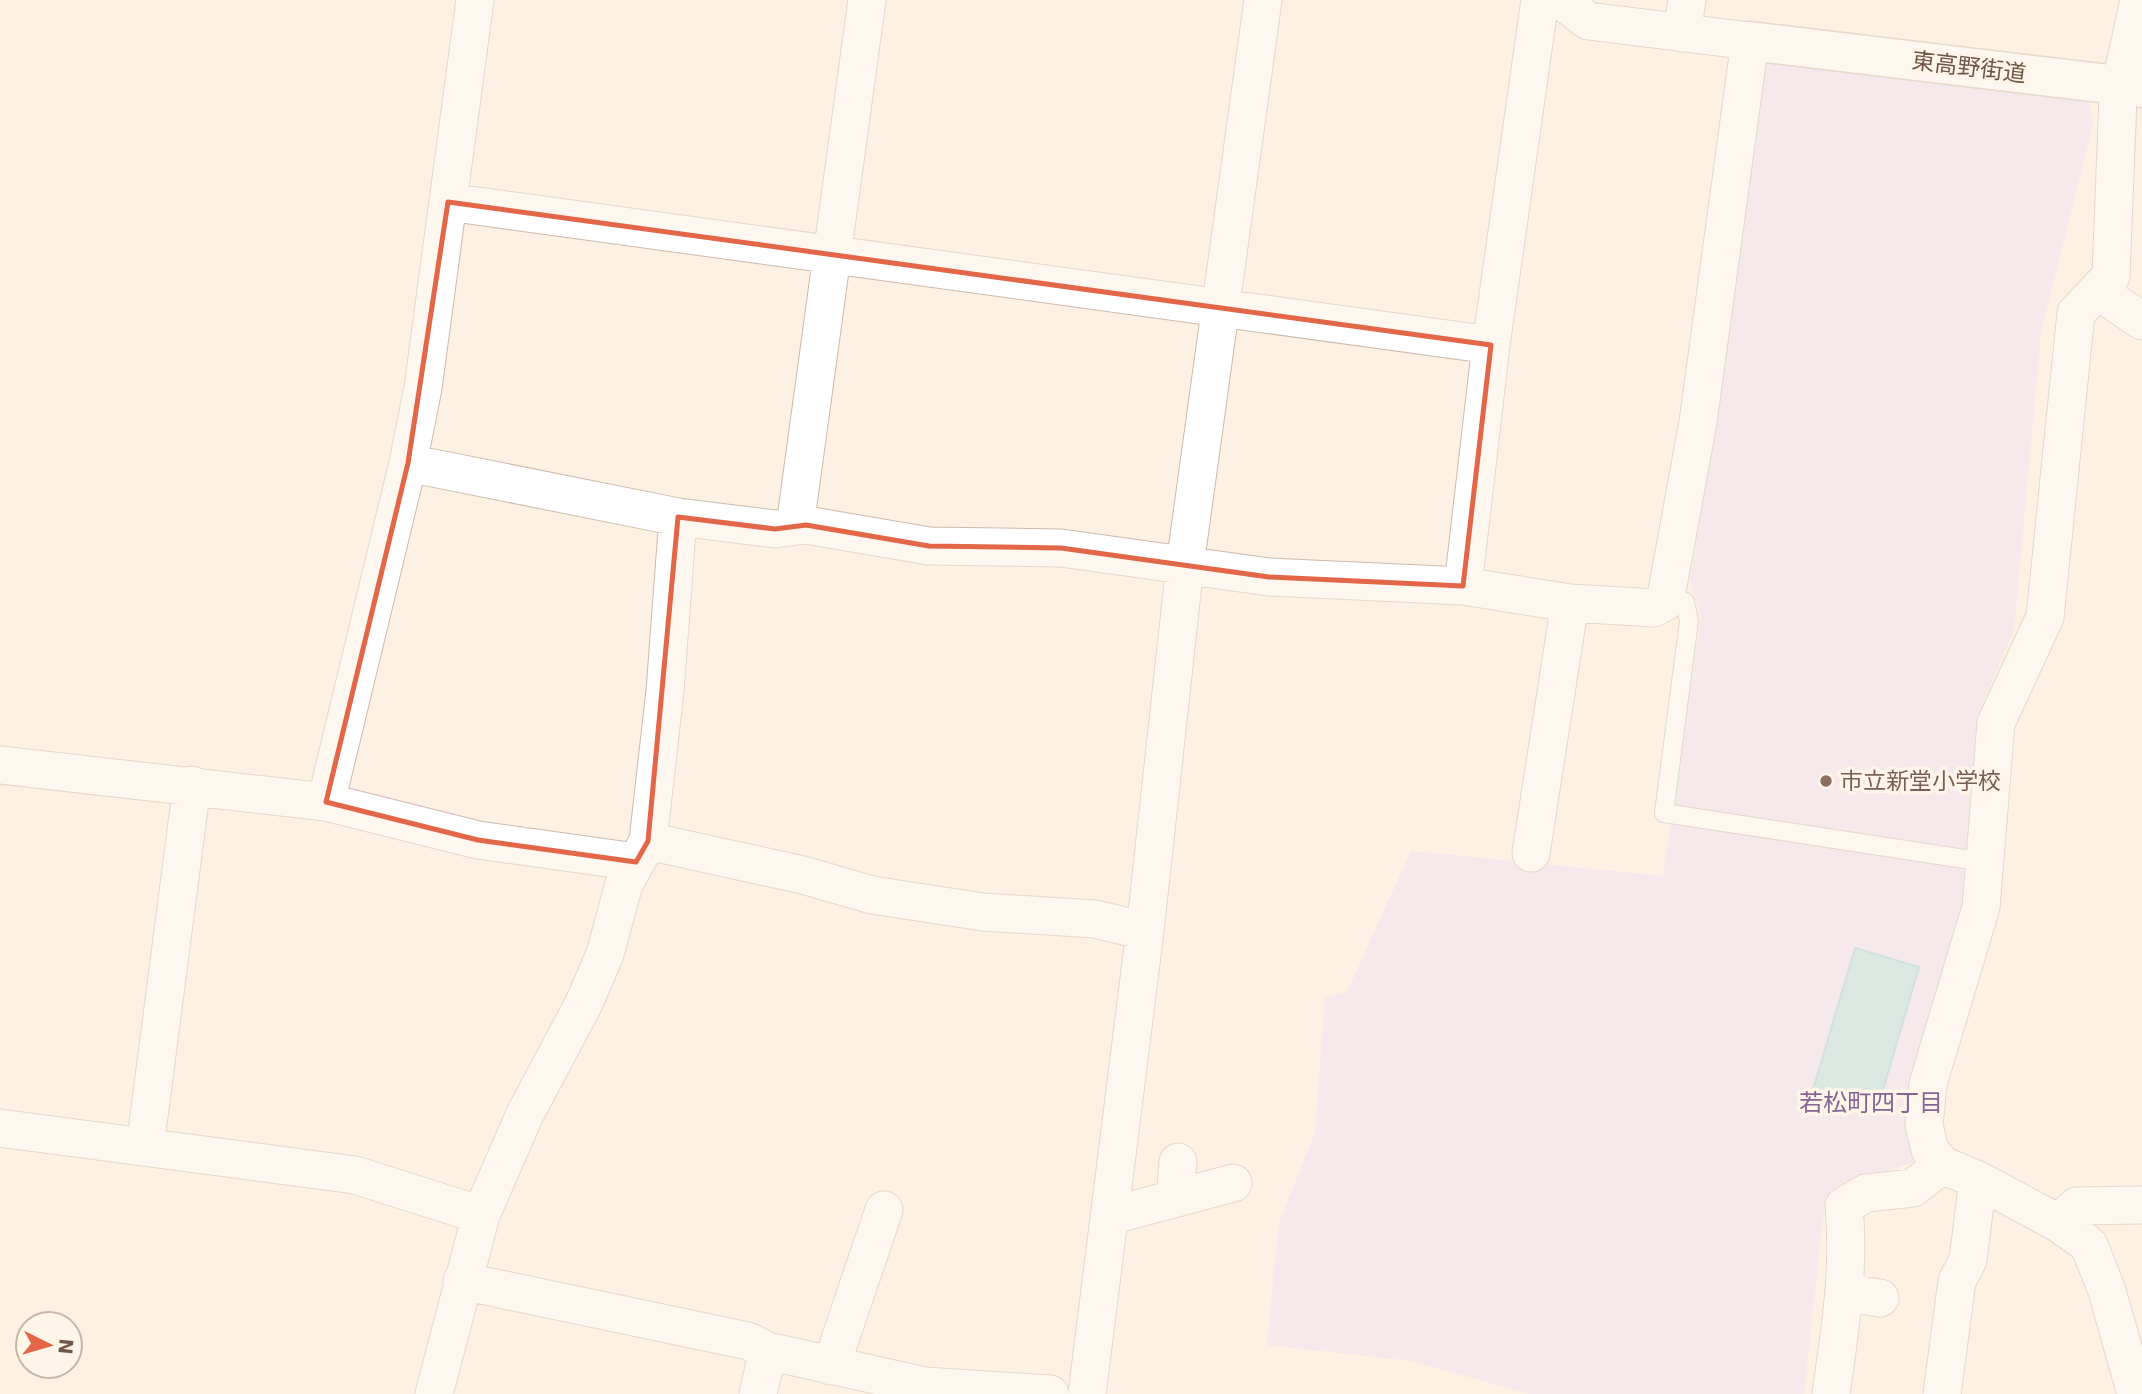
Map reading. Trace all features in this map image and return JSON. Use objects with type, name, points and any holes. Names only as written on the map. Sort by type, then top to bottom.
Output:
[{"type":"street","points":[[326,802],[408,463],[423,388],[475,0]]},
{"type":"street","points":[[795,526],[834,255],[866,0]]},
{"type":"street","points":[[1087,1394],[1145,931],[1185,565],[1218,308],[1263,0]]},
{"type":"street","points":[[1463,586],[1491,345],[1540,0]]},
{"type":"street","name":"東高野街道","points":[[1561,0],[1588,21],[1685,16],[1750,41],[2131,87]]},
{"type":"street","points":[[2136,1394],[2107,1291],[2089,1245],[2058,1223],[1978,1180],[1942,1166],[1930,1150],[1924,1125],[1928,1084],[1981,907],[1996,723],[2045,617],[2076,313],[2111,276],[2139,0]]},
{"type":"street","points":[[408,463],[678,517],[775,529],[806,525],[929,546],[1061,548],[1350,583],[1463,586],[1570,603],[1654,608],[1665,602],[1698,422],[1750,41]]},
{"type":"street","points":[[448,202],[1491,345]]},
{"type":"street","points":[[2098,290],[2142,321]]},
{"type":"street","points":[[434,1394],[481,1215],[525,1114],[584,1003],[605,954],[624,884],[642,851],[665,691],[678,517]]},
{"type":"street","points":[[1531,853],[1570,603]]},
{"type":"street","points":[[0,765],[326,802],[478,840],[642,851],[803,874],[872,895],[984,912],[1095,919],[1145,931]]},
{"type":"street","points":[[145,1147],[192,785]]},
{"type":"street","points":[[0,1128],[355,1174],[481,1215]]},
{"type":"street","points":[[1175,1198],[1178,1162]]},
{"type":"street","points":[[1830,1394],[1863,1296],[1848,1244],[1844,1206],[1866,1193],[1913,1188],[1942,1166]]},
{"type":"street","points":[[1942,1394],[1957,1281],[1968,1260],[1978,1180]]},
{"type":"street","points":[[1110,1216],[1233,1183]]},
{"type":"street","points":[[2058,1223],[2077,1206],[2142,1205]]},
{"type":"street","points":[[831,1366],[884,1210]]},
{"type":"street","points":[[462,1281],[748,1341],[768,1351],[924,1390],[1050,1394]]},
{"type":"street","points":[[758,1394],[768,1351]]},
{"type":"lane","points":[[1665,602],[1685,602],[1689,621],[1664,813],[1984,862]]},
{"type":"highlighted area","points":[[448,202],[1491,345],[1463,586],[1269,577],[1061,548],[929,546],[806,525],[775,529],[678,517],[648,841],[636,862],[478,840],[326,802],[408,463]]},
{"type":"shaded area","name":"市立新堂小学校","points":[[1767,54],[2088,96],[2093,125],[2041,332],[2014,629],[1979,712],[1968,896],[1908,1089],[1913,1162],[1857,1182],[1824,1208],[1804,1394],[1530,1394],[1412,1361],[1267,1345],[1279,1223],[1315,1133],[1325,998],[1347,992],[1411,851],[1663,876],[1701,617],[1690,582]]},
{"type":"water","points":[[1855,948],[1919,967],[1877,1110],[1813,1090]]},
{"type":"place","name":"市立新堂小学校","points":[[1826,781]]},
{"type":"district","name":"若松町四丁目","points":[[1871,1103]]}]
